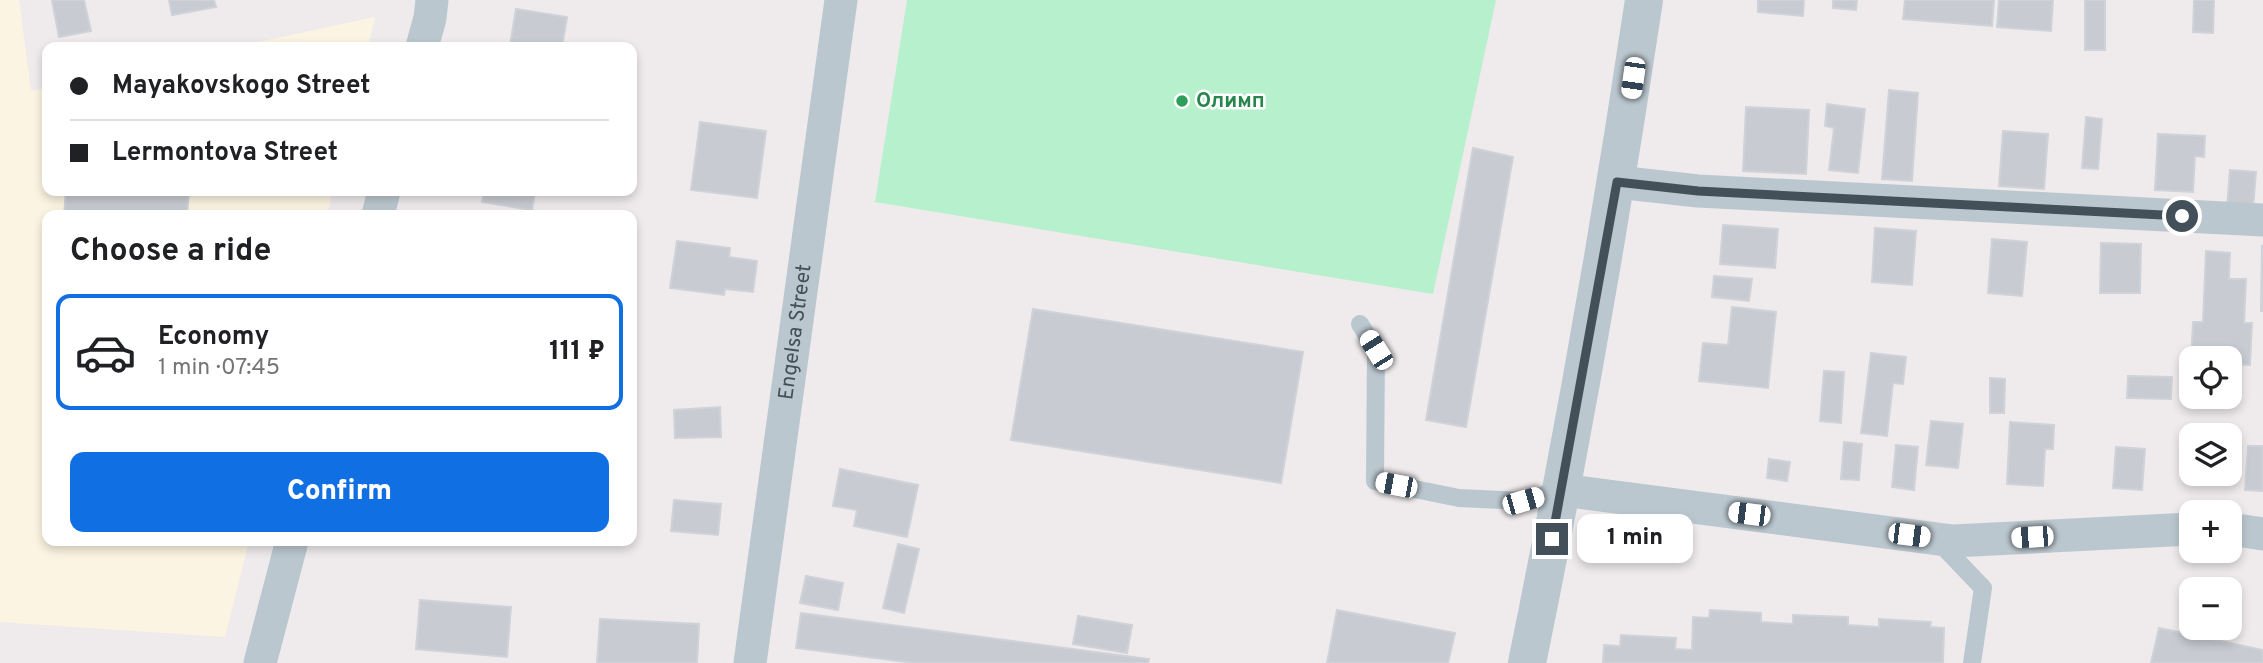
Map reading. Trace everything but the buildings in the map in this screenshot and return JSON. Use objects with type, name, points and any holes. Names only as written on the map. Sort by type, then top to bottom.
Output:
[{"type":"street","points":[[423,42],[432,0]]},
{"type":"street","name":"Engelsa Street","points":[[750,663],[841,0]]},
{"type":"street","points":[[1527,663],[1562,490],[1617,182],[1644,0]]},
{"type":"street","points":[[1617,182],[1698,191],[2263,220]]},
{"type":"street","points":[[1562,490],[1953,541],[2179,530]]},
{"type":"street","points":[[2242,530],[2263,534]]},
{"type":"street","points":[[260,663],[291,546]]},
{"type":"lane","points":[[1360,324],[1376,350],[1375,481],[1459,498],[1523,501],[1562,490]]},
{"type":"lane","points":[[1936,538],[1983,588],[1972,663]]},
{"type":"shaded area","points":[[0,0],[19,0],[31,91],[42,89],[42,196],[332,196],[328,210],[42,210],[42,546],[248,546],[225,637],[0,622]]},
{"type":"shaded area","points":[[375,17],[369,42],[258,42]]},
{"type":"green space","name":"Олимп","points":[[907,0],[1496,0],[1433,294],[875,202]]},
{"type":"place","name":"Олимп","points":[[1182,101]]},
{"type":"route","points":[[1552,539],[1617,182],[1698,191],[2182,216]]}]
